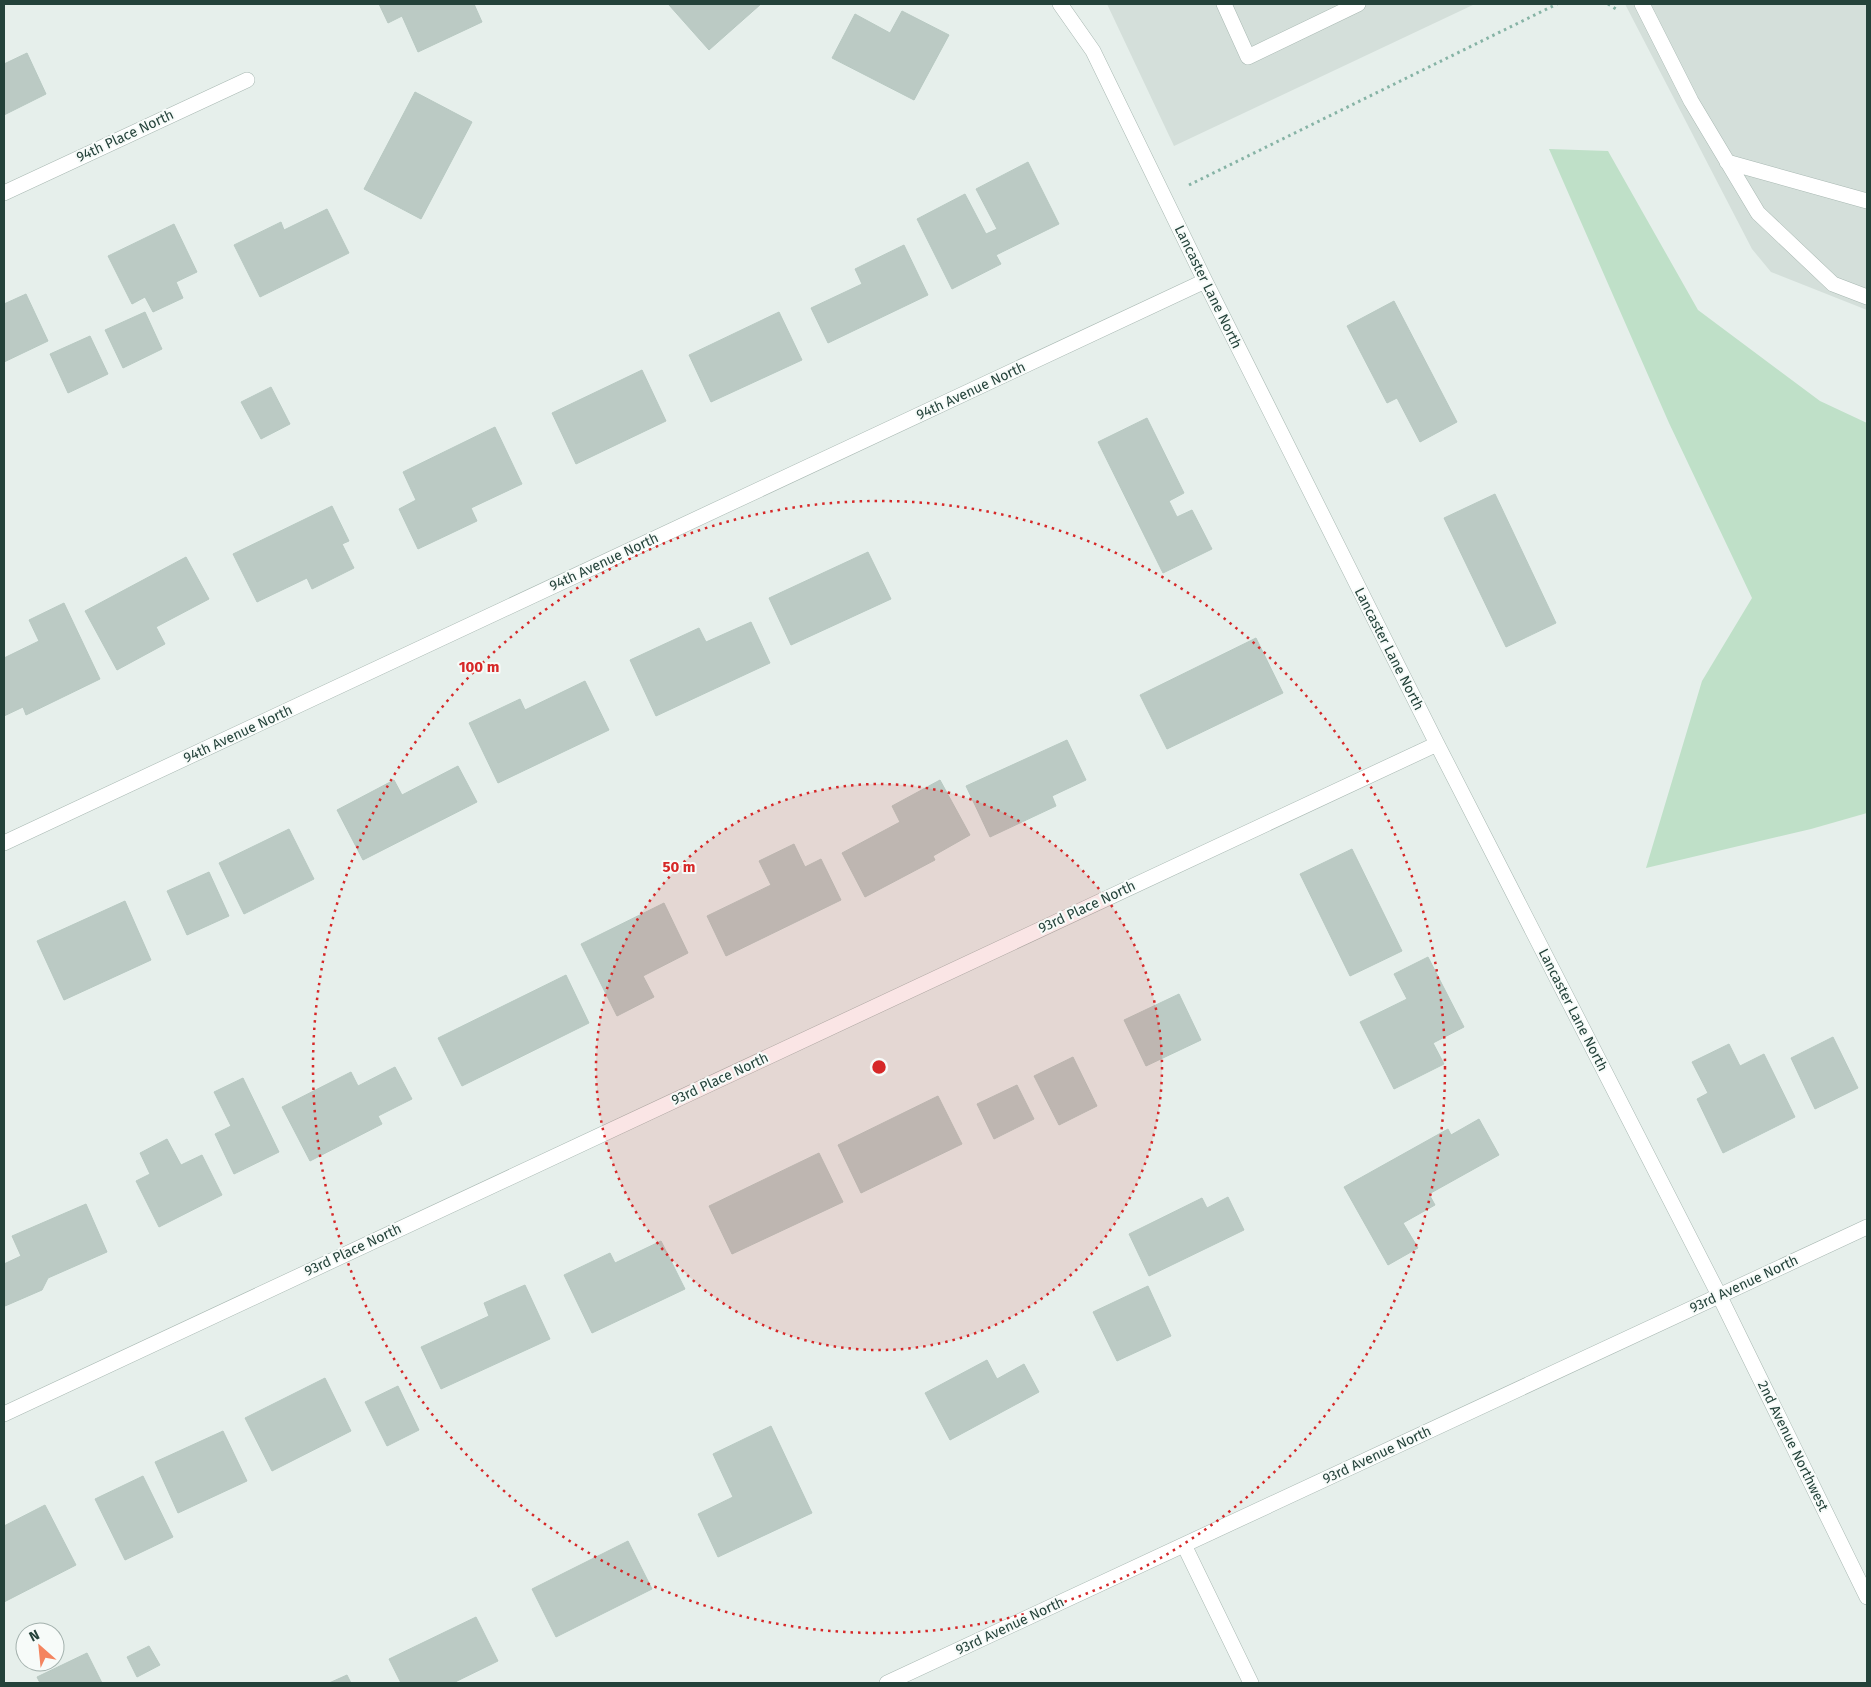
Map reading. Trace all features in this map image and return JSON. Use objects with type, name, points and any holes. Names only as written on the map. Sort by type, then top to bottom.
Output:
[{"type":"street","name":"Lancaster Lane North","points":[[1060,4],[1093,51],[1205,281],[1437,744],[1719,1295]]},
{"type":"street","points":[[1224,4],[1248,57],[1358,4]]},
{"type":"street","points":[[1642,4],[1691,101],[1758,214],[1833,284],[1867,297]]},
{"type":"street","name":"94th Place North","points":[[4,192],[247,80]]},
{"type":"street","points":[[1727,162],[1867,201]]},
{"type":"street","name":"94th Avenue North","points":[[4,843],[1205,281]]},
{"type":"street","name":"93rd Place North","points":[[4,1414],[1437,744]]},
{"type":"street","name":"93rd Avenue North","points":[[887,1683],[1867,1227]]},
{"type":"street","name":"2nd Avenue Northwest","points":[[1719,1295],[1867,1597]]},
{"type":"street","points":[[1184,1545],[1250,1683]]},
{"type":"path","points":[[1164,198],[1558,4]]},
{"type":"shaded area","points":[[1107,4],[1475,4],[1174,146]]},
{"type":"shaded area","points":[[1625,4],[1867,4],[1867,310],[1771,272],[1752,249]]},
{"type":"green space","points":[[1549,149],[1608,151],[1698,310],[1820,401],[1867,423],[1867,813],[1811,829],[1646,868],[1702,681],[1752,598],[1669,423]]},
{"type":"building","points":[[379,4],[474,4],[482,22],[418,52],[402,16],[388,23]]},
{"type":"building","points":[[670,4],[761,4],[709,50]]},
{"type":"building","points":[[902,11],[949,35],[914,100],[832,58],[855,14],[890,33]]},
{"type":"building","points":[[27,53],[46,94],[4,115],[4,64]]},
{"type":"building","points":[[415,92],[472,122],[421,219],[364,189]]},
{"type":"building","points":[[1028,162],[1059,224],[996,255],[1001,264],[952,289],[917,219],[965,194],[986,234],[997,229],[976,189]]},
{"type":"building","points":[[327,209],[349,253],[260,297],[234,245],[281,222],[284,230]]},
{"type":"building","points":[[174,224],[197,272],[176,282],[183,298],[153,312],[145,297],[132,304],[108,256]]},
{"type":"building","points":[[904,245],[928,295],[828,343],[811,308],[862,284],[855,269]]},
{"type":"building","points":[[26,294],[48,341],[4,362],[4,304]]},
{"type":"building","points":[[1394,301],[1457,422],[1420,442],[1397,398],[1387,403],[1347,326]]},
{"type":"building","points":[[145,312],[162,349],[123,368],[105,330]]},
{"type":"building","points":[[779,312],[802,360],[711,402],[689,355]]},
{"type":"building","points":[[90,336],[108,374],[68,393],[50,354]]},
{"type":"building","points":[[642,370],[666,421],[576,464],[552,413]]},
{"type":"building","points":[[271,387],[290,424],[261,439],[241,402]]},
{"type":"building","points":[[1147,418],[1184,493],[1169,501],[1177,517],[1192,510],[1212,549],[1163,573],[1098,442]]},
{"type":"building","points":[[495,427],[522,484],[471,508],[477,521],[418,549],[399,509],[416,500],[403,472]]},
{"type":"building","points":[[1495,494],[1556,623],[1506,647],[1444,518]]},
{"type":"building","points":[[332,506],[349,541],[342,544],[354,568],[312,589],[307,578],[257,602],[233,554]]},
{"type":"building","points":[[868,552],[891,599],[791,645],[769,598]]},
{"type":"building","points":[[186,557],[209,599],[156,627],[165,644],[117,670],[85,611]]},
{"type":"building","points":[[64,603],[100,679],[26,715],[23,707],[4,716],[4,658],[39,641],[29,620]]},
{"type":"building","points":[[751,622],[770,663],[656,716],[630,660],[699,628],[706,642]]},
{"type":"building","points":[[1256,638],[1283,693],[1167,749],[1140,695]]},
{"type":"building","points":[[585,681],[609,730],[498,783],[469,723],[520,699],[525,710]]},
{"type":"building","points":[[1067,740],[1086,780],[1052,796],[1056,806],[990,837],[966,786]]},
{"type":"building","points":[[458,766],[477,802],[363,860],[337,810],[394,780],[402,795]]},
{"type":"building","points":[[940,780],[970,835],[933,856],[935,860],[865,897],[842,853],[900,822],[892,806]]},
{"type":"building","points":[[289,829],[314,879],[244,914],[219,863]]},
{"type":"building","points":[[794,844],[805,867],[821,859],[841,900],[726,956],[707,916],[771,885],[759,861]]},
{"type":"building","points":[[1352,849],[1402,951],[1350,976],[1300,874]]},
{"type":"building","points":[[209,872],[229,916],[187,935],[167,891]]},
{"type":"building","points":[[125,901],[151,960],[64,1000],[37,941]]},
{"type":"building","points":[[664,903],[688,953],[643,976],[654,997],[617,1016],[581,944]]},
{"type":"building","points":[[1428,957],[1464,1027],[1433,1043],[1444,1064],[1394,1089],[1360,1022],[1407,999],[1394,974]]},
{"type":"building","points":[[566,975],[589,1023],[462,1086],[438,1038]]},
{"type":"building","points":[[1179,994],[1201,1040],[1146,1066],[1124,1020]]},
{"type":"building","points":[[1833,1037],[1858,1088],[1815,1109],[1791,1058]]},
{"type":"building","points":[[1729,1044],[1740,1066],[1764,1054],[1795,1117],[1723,1153],[1697,1099],[1708,1093],[1692,1062]]},
{"type":"building","points":[[1073,1057],[1097,1106],[1059,1125],[1034,1076]]},
{"type":"building","points":[[395,1067],[412,1099],[378,1116],[382,1124],[310,1161],[282,1107],[351,1072],[358,1086]]},
{"type":"building","points":[[243,1078],[279,1152],[234,1174],[215,1134],[231,1126],[214,1092]]},
{"type":"building","points":[[1017,1085],[1034,1119],[994,1139],[977,1104]]},
{"type":"building","points":[[938,1096],[962,1144],[861,1193],[838,1145]]},
{"type":"building","points":[[1479,1119],[1499,1155],[1429,1194],[1435,1205],[1403,1223],[1418,1248],[1388,1265],[1344,1187],[1448,1129],[1451,1135]]},
{"type":"building","points":[[167,1139],[181,1165],[202,1155],[222,1195],[159,1227],[136,1181],[150,1174],[140,1153]]},
{"type":"building","points":[[819,1153],[843,1202],[732,1254],[709,1206]]},
{"type":"building","points":[[1228,1197],[1244,1230],[1149,1276],[1129,1234],[1202,1198],[1207,1208]]},
{"type":"building","points":[[86,1204],[107,1252],[48,1278],[42,1290],[5,1306],[4,1264],[21,1256],[12,1236]]},
{"type":"building","points":[[661,1241],[685,1289],[592,1333],[564,1275],[610,1253],[615,1263]]},
{"type":"building","points":[[525,1285],[550,1339],[441,1389],[421,1347],[489,1316],[484,1303]]},
{"type":"building","points":[[1148,1286],[1171,1336],[1117,1361],[1093,1312]]},
{"type":"building","points":[[987,1360],[997,1379],[1024,1364],[1039,1392],[950,1440],[925,1393]]},
{"type":"building","points":[[325,1378],[351,1431],[272,1471],[245,1418]]},
{"type":"building","points":[[398,1386],[419,1430],[387,1446],[365,1402]]},
{"type":"building","points":[[771,1426],[812,1513],[718,1557],[698,1514],[733,1497],[713,1454]]},
{"type":"building","points":[[223,1431],[247,1481],[178,1513],[155,1462]]},
{"type":"building","points":[[143,1476],[173,1537],[125,1560],[95,1499]]},
{"type":"building","points":[[45,1505],[76,1565],[4,1602],[4,1526]]},
{"type":"building","points":[[628,1541],[652,1589],[556,1637],[532,1589]]},
{"type":"building","points":[[476,1617],[498,1661],[453,1683],[401,1683],[389,1659]]},
{"type":"building","points":[[149,1646],[160,1665],[137,1677],[127,1657]]},
{"type":"building","points":[[87,1653],[102,1683],[40,1683],[37,1677],[47,1672],[65,1672],[65,1664]]},
{"type":"building","points":[[347,1675],[351,1683],[329,1683]]}]
